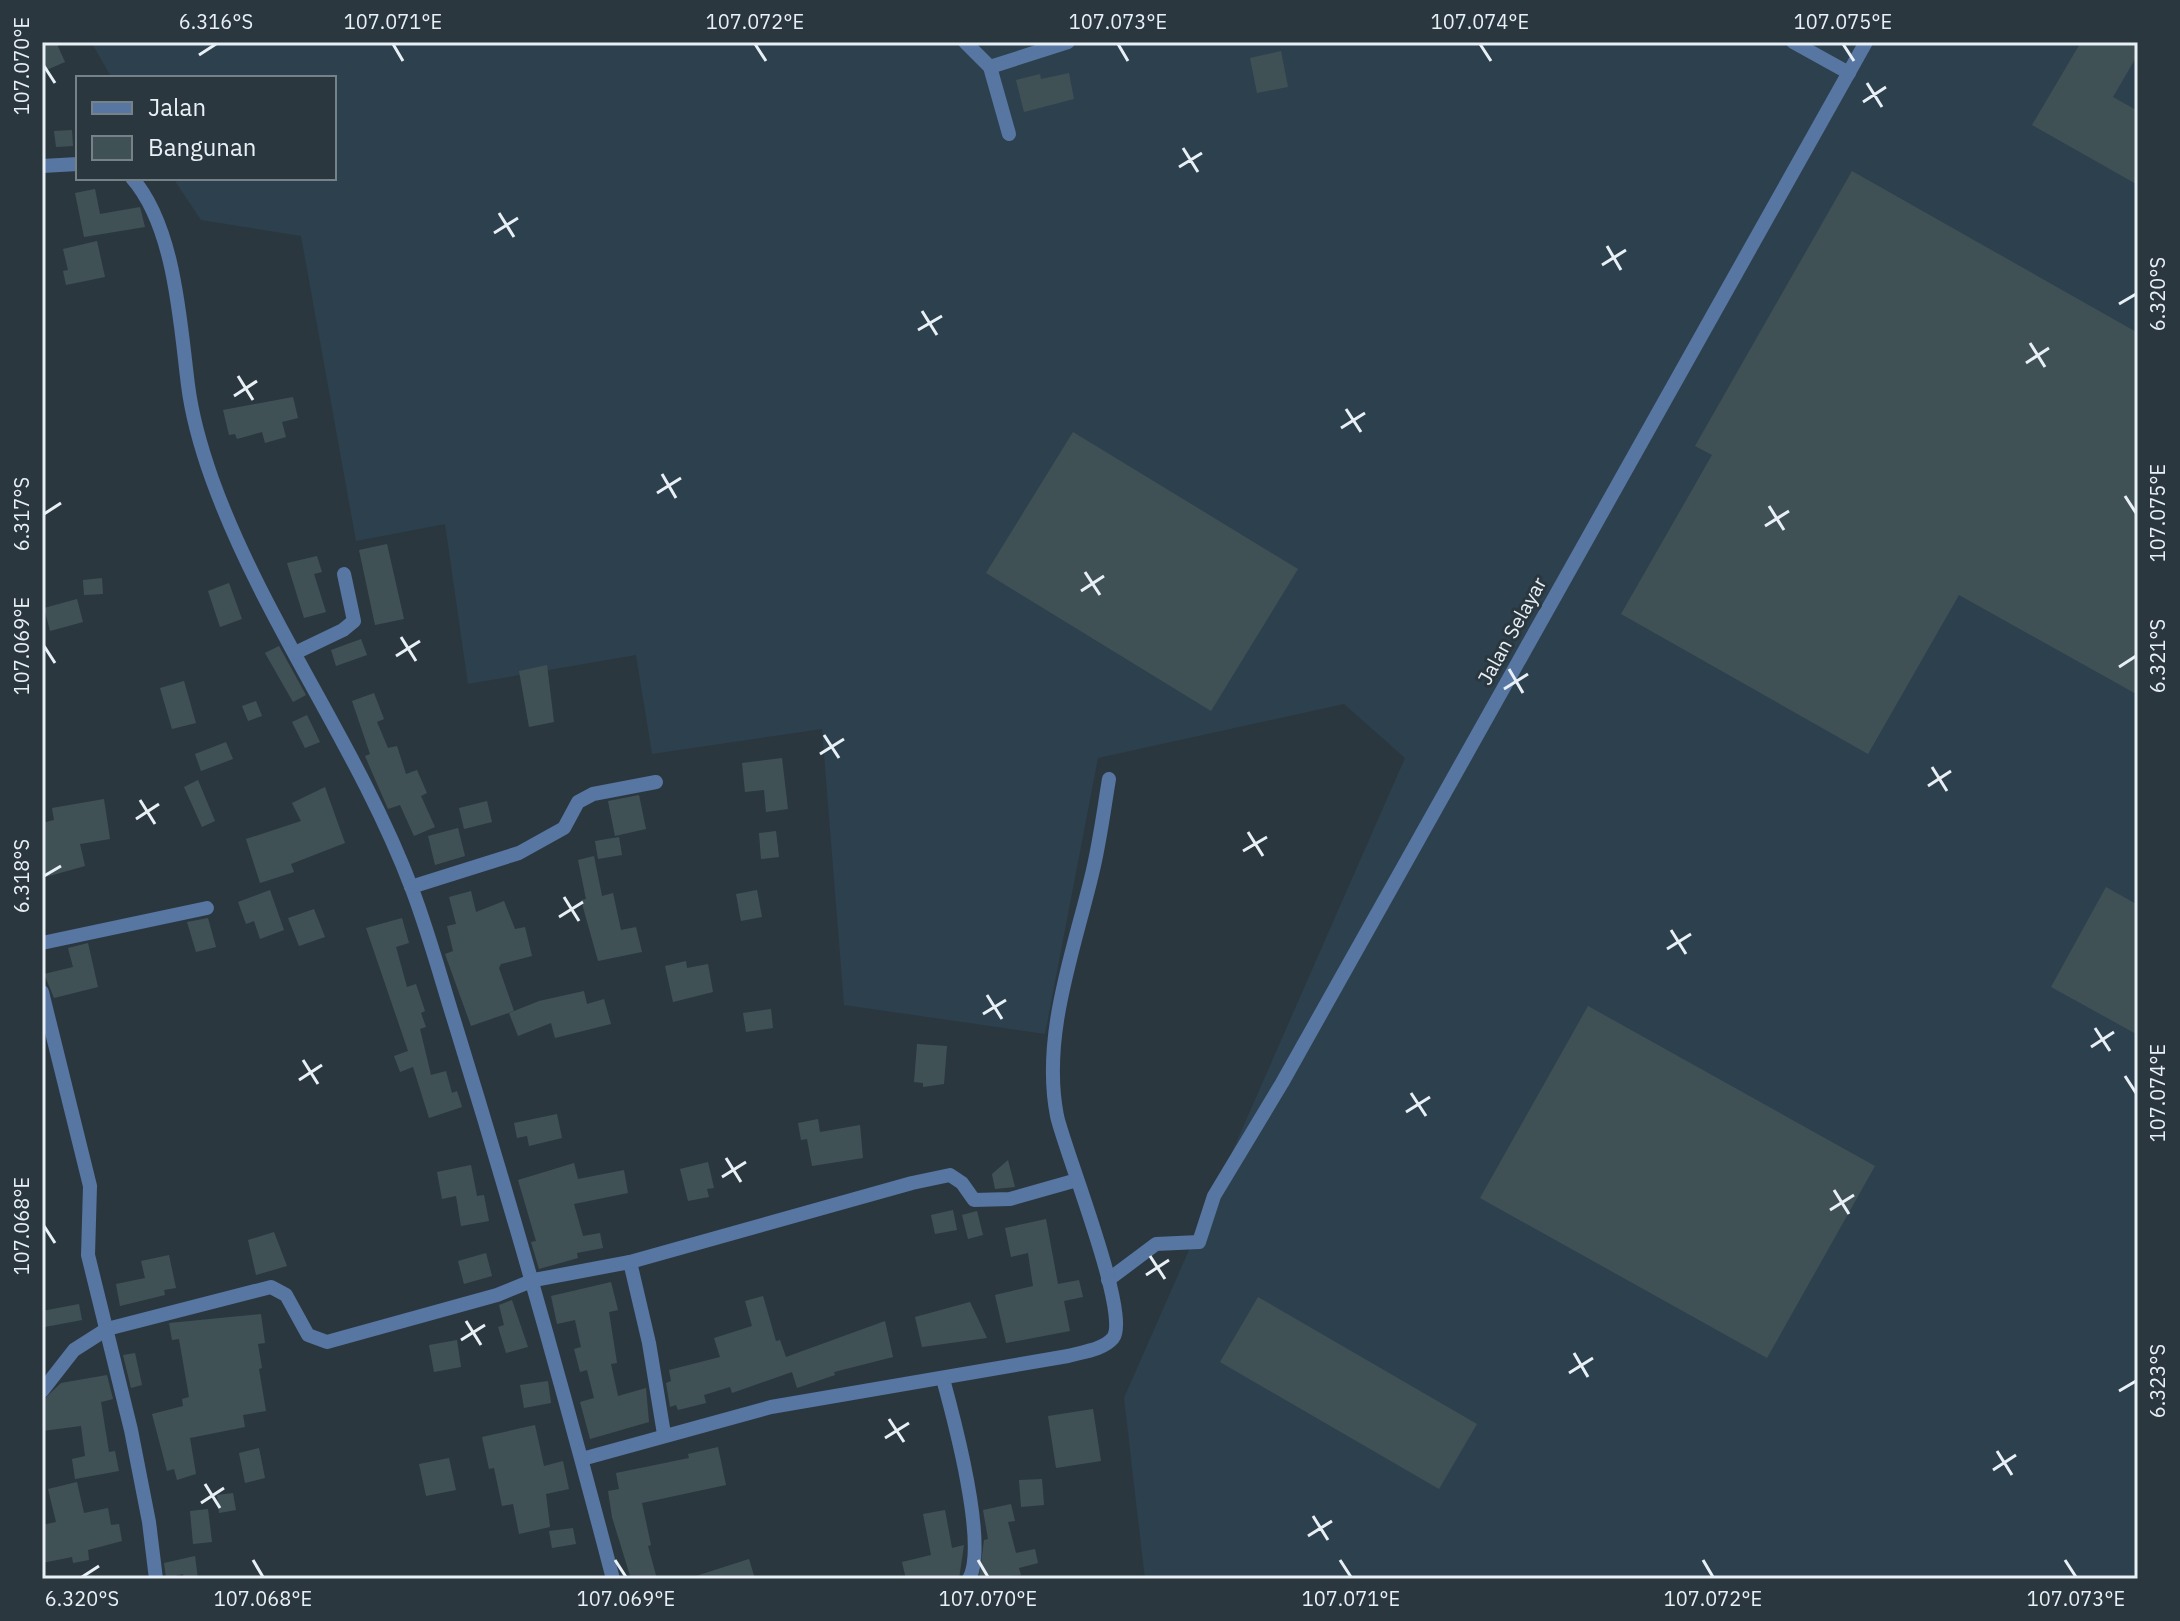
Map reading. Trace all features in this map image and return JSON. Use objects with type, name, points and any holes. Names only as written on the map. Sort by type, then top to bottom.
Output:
[{"type":"street","points":[[965,42],[990,67],[1009,134]]},
{"type":"street","points":[[990,67],[1068,42]]},
{"type":"street","points":[[1793,42],[1849,73]]},
{"type":"street","name":"Jalan Selayar","points":[[1108,1280],[1156,1244],[1199,1242],[1214,1196],[1282,1083],[1866,42]]},
{"type":"street","points":[[42,166],[76,164]]},
{"type":"street","points":[[133,180],[146,200],[167,258],[195,428],[210,475],[264,597],[375,805],[411,887],[481,1099],[534,1280],[613,1579]]},
{"type":"street","points":[[295,653],[343,630],[354,621],[344,574]]},
{"type":"street","points":[[582,1459],[664,1434],[851,1390],[943,1379],[987,1367],[1068,1356],[1103,1345],[1113,1338],[1118,1319],[1058,1117],[1053,1064],[1109,779]]},
{"type":"street","points":[[411,887],[519,853],[564,828],[578,802],[593,794],[656,782]]},
{"type":"street","points":[[42,943],[207,908]]},
{"type":"street","points":[[42,992],[90,1186],[88,1255],[146,1507],[156,1579]]},
{"type":"street","points":[[42,1391],[74,1350],[107,1329],[271,1287],[286,1295],[308,1335],[327,1342],[497,1295],[534,1280],[630,1262],[854,1197],[950,1175],[962,1183],[974,1200],[990,1202],[1077,1180]]},
{"type":"street","points":[[630,1262],[664,1434]]},
{"type":"street","points":[[943,1379],[957,1428],[971,1514],[975,1555],[969,1579]]},
{"type":"shaded area","points":[[91,42],[2138,42],[2138,1579],[1145,1579],[1124,1398],[1405,758],[1344,704],[1098,758],[1045,1034],[844,1005],[822,729],[652,754],[636,655],[468,684],[445,524],[356,541],[301,236],[201,220],[174,180],[336,180],[336,76],[111,76]]},
{"type":"building","points":[[56,42],[65,62],[42,72],[42,45]]},
{"type":"building","points":[[2081,42],[2138,42],[2138,54],[2113,97],[2138,111],[2138,185],[2032,125]]},
{"type":"building","points":[[1281,51],[1288,87],[1257,93],[1250,58]]},
{"type":"building","points":[[1069,73],[1074,99],[1024,112],[1016,80],[1040,74],[1041,79]]},
{"type":"building","points":[[72,130],[73,146],[56,147],[54,131]]},
{"type":"building","points":[[1852,171],[2138,333],[2138,695],[1959,595],[1868,754],[1621,614],[1712,455],[1695,446]]},
{"type":"building","points":[[95,189],[100,214],[140,207],[145,227],[84,237],[75,193]]},
{"type":"building","points":[[97,241],[105,277],[66,285],[63,271],[68,270],[63,249]]},
{"type":"building","points":[[293,397],[298,418],[282,422],[286,437],[265,443],[262,432],[237,439],[235,434],[229,435],[223,410]]},
{"type":"building","points":[[1073,432],[1298,569],[1211,711],[986,573]]},
{"type":"building","points":[[387,544],[404,619],[375,625],[359,550]]},
{"type":"building","points":[[317,556],[322,572],[314,574],[326,612],[304,618],[287,563]]},
{"type":"building","points":[[102,578],[103,594],[84,595],[83,580]]},
{"type":"building","points":[[229,583],[242,619],[220,627],[208,591]]},
{"type":"building","points":[[77,599],[83,622],[50,631],[44,608]]},
{"type":"building","points":[[361,639],[367,655],[336,666],[331,650]]},
{"type":"building","points":[[279,646],[306,695],[293,702],[265,653]]},
{"type":"building","points":[[547,665],[554,722],[529,727],[519,671]]},
{"type":"building","points":[[184,681],[196,723],[172,729],[160,688]]},
{"type":"building","points":[[374,693],[384,719],[377,722],[388,748],[397,746],[406,774],[417,770],[427,793],[421,796],[435,827],[414,836],[400,805],[388,809],[365,756],[370,754],[352,701]]},
{"type":"building","points":[[256,701],[262,716],[248,721],[242,706]]},
{"type":"building","points":[[307,715],[320,742],[305,748],[292,722]]},
{"type":"building","points":[[226,742],[233,759],[201,771],[195,754]]},
{"type":"building","points":[[782,758],[788,809],[766,812],[764,790],[745,792],[742,763]]},
{"type":"building","points":[[198,780],[215,821],[202,827],[184,787]]},
{"type":"building","points":[[325,787],[345,843],[291,864],[294,872],[260,883],[246,839],[301,821],[292,803]]},
{"type":"building","points":[[639,795],[646,829],[615,836],[608,801]]},
{"type":"building","points":[[104,799],[110,839],[80,844],[85,866],[42,878],[42,823],[54,820],[52,808]]},
{"type":"building","points":[[487,801],[492,822],[464,829],[459,808]]},
{"type":"building","points":[[458,828],[465,856],[435,865],[428,836]]},
{"type":"building","points":[[776,831],[779,857],[761,859],[759,833]]},
{"type":"building","points":[[619,837],[622,855],[598,859],[595,841]]},
{"type":"building","points":[[594,856],[602,896],[613,893],[621,930],[636,927],[642,952],[598,961],[581,900],[586,899],[578,860]]},
{"type":"building","points":[[2106,887],[2138,905],[2138,1035],[2051,987]]},
{"type":"building","points":[[270,890],[284,930],[260,939],[254,921],[246,924],[238,902]]},
{"type":"building","points":[[757,890],[762,917],[741,921],[736,894]]},
{"type":"building","points":[[471,891],[476,912],[504,901],[515,929],[525,927],[532,956],[501,964],[499,968],[514,1011],[471,1026],[445,954],[453,951],[447,926],[456,924],[449,897]]},
{"type":"building","points":[[314,909],[325,937],[299,946],[288,918]]},
{"type":"building","points":[[208,918],[216,947],[196,952],[187,922]]},
{"type":"building","points":[[402,918],[409,943],[396,947],[407,987],[416,984],[425,1011],[421,1013],[426,1027],[420,1029],[431,1075],[446,1071],[452,1093],[457,1091],[462,1107],[429,1118],[413,1067],[400,1072],[394,1056],[408,1051],[366,928]]},
{"type":"building","points":[[88,943],[98,987],[54,998],[44,974],[73,967],[68,948]]},
{"type":"building","points":[[686,961],[687,968],[708,964],[713,992],[673,1002],[665,966]]},
{"type":"building","points":[[584,991],[587,1004],[604,999],[611,1024],[555,1038],[551,1023],[518,1036],[509,1013],[539,1001]]},
{"type":"building","points":[[1588,1006],[1875,1166],[1767,1358],[1480,1198]]},
{"type":"building","points":[[771,1009],[773,1028],[746,1032],[743,1013]]},
{"type":"building","points":[[917,1044],[947,1046],[944,1084],[923,1087],[923,1083],[914,1082]]},
{"type":"building","points":[[557,1114],[562,1138],[529,1146],[527,1136],[517,1138],[514,1123]]},
{"type":"building","points":[[818,1119],[820,1132],[860,1125],[863,1158],[812,1166],[807,1139],[801,1140],[798,1123]]},
{"type":"building","points":[[1008,1160],[1015,1187],[995,1189],[992,1174]]},
{"type":"building","points":[[708,1162],[714,1188],[707,1189],[709,1197],[688,1201],[680,1169]]},
{"type":"building","points":[[574,1163],[578,1179],[624,1170],[628,1193],[574,1204],[583,1236],[600,1233],[603,1248],[577,1253],[578,1258],[539,1269],[531,1242],[536,1241],[518,1180]]},
{"type":"building","points":[[471,1165],[477,1196],[484,1195],[489,1221],[461,1226],[456,1196],[442,1199],[437,1172]]},
{"type":"building","points":[[953,1210],[957,1230],[935,1234],[931,1215]]},
{"type":"building","points":[[977,1211],[983,1235],[968,1239],[962,1215]]},
{"type":"building","points":[[1046,1219],[1058,1284],[1079,1280],[1083,1297],[1064,1301],[1070,1331],[1006,1343],[995,1295],[1033,1286],[1028,1253],[1011,1257],[1005,1228]]},
{"type":"building","points":[[274,1232],[287,1266],[256,1275],[248,1240]]},
{"type":"building","points":[[486,1253],[492,1276],[464,1284],[458,1261]]},
{"type":"building","points":[[169,1255],[176,1288],[164,1290],[165,1295],[120,1306],[116,1284],[145,1278],[141,1261]]},
{"type":"building","points":[[611,1282],[618,1310],[609,1312],[617,1363],[611,1364],[618,1396],[646,1388],[649,1422],[590,1439],[580,1402],[594,1398],[587,1370],[580,1372],[574,1349],[581,1347],[575,1320],[557,1324],[551,1296]]},
{"type":"building","points":[[763,1296],[776,1341],[780,1340],[786,1357],[885,1321],[893,1357],[834,1372],[835,1375],[797,1388],[792,1372],[732,1393],[730,1387],[704,1395],[706,1403],[678,1410],[676,1405],[670,1407],[666,1383],[671,1381],[669,1370],[720,1357],[714,1338],[752,1326],[745,1301]]},
{"type":"building","points":[[1258,1297],[1477,1424],[1439,1489],[1220,1362]]},
{"type":"building","points":[[512,1300],[528,1347],[506,1353],[498,1327],[504,1325],[499,1305]]},
{"type":"building","points":[[970,1302],[987,1338],[922,1347],[915,1317]]},
{"type":"building","points":[[79,1304],[82,1320],[45,1327],[42,1311]]},
{"type":"building","points":[[261,1314],[265,1343],[258,1344],[262,1368],[259,1369],[266,1411],[243,1415],[245,1427],[190,1438],[196,1474],[177,1480],[174,1469],[167,1471],[152,1414],[183,1406],[182,1399],[189,1397],[179,1339],[172,1340],[169,1323]]},
{"type":"building","points":[[457,1340],[461,1367],[434,1372],[429,1345]]},
{"type":"building","points":[[135,1353],[142,1385],[131,1388],[123,1355]]},
{"type":"building","points":[[107,1375],[113,1399],[101,1402],[109,1452],[115,1451],[119,1471],[75,1479],[72,1459],[85,1456],[81,1426],[42,1431],[42,1401],[61,1383]]},
{"type":"building","points":[[548,1381],[551,1403],[524,1408],[520,1385]]},
{"type":"building","points":[[1093,1409],[1101,1461],[1056,1468],[1048,1416]]},
{"type":"building","points":[[535,1425],[544,1466],[563,1461],[569,1489],[546,1494],[550,1527],[519,1534],[513,1504],[502,1506],[494,1468],[489,1469],[482,1437]]},
{"type":"building","points":[[718,1447],[726,1485],[642,1503],[651,1545],[648,1546],[657,1579],[631,1579],[612,1517],[608,1491],[619,1489],[616,1473],[689,1458],[688,1454]]},
{"type":"building","points":[[259,1448],[265,1478],[245,1483],[239,1453]]},
{"type":"building","points":[[449,1458],[456,1490],[426,1496],[419,1464]]},
{"type":"building","points":[[1042,1479],[1044,1505],[1021,1507],[1019,1480]]},
{"type":"building","points":[[77,1482],[84,1513],[108,1508],[111,1525],[119,1524],[122,1541],[88,1550],[89,1560],[73,1563],[72,1557],[42,1563],[42,1525],[56,1522],[48,1489]]},
{"type":"building","points":[[233,1493],[236,1510],[219,1513],[217,1495]]},
{"type":"building","points":[[1011,1504],[1015,1521],[1008,1522],[1016,1553],[1035,1549],[1038,1563],[1019,1568],[1021,1575],[979,1579],[984,1540],[988,1539],[983,1510]]},
{"type":"building","points":[[208,1509],[212,1542],[193,1544],[190,1511]]},
{"type":"building","points":[[945,1510],[952,1548],[964,1545],[959,1579],[906,1579],[902,1562],[931,1555],[923,1514]]},
{"type":"building","points":[[573,1528],[576,1544],[552,1548],[549,1531]]},
{"type":"building","points":[[195,1556],[198,1579],[184,1579],[183,1574],[166,1578],[164,1563]]},
{"type":"building","points":[[749,1559],[755,1579],[697,1579],[696,1576]]}]
